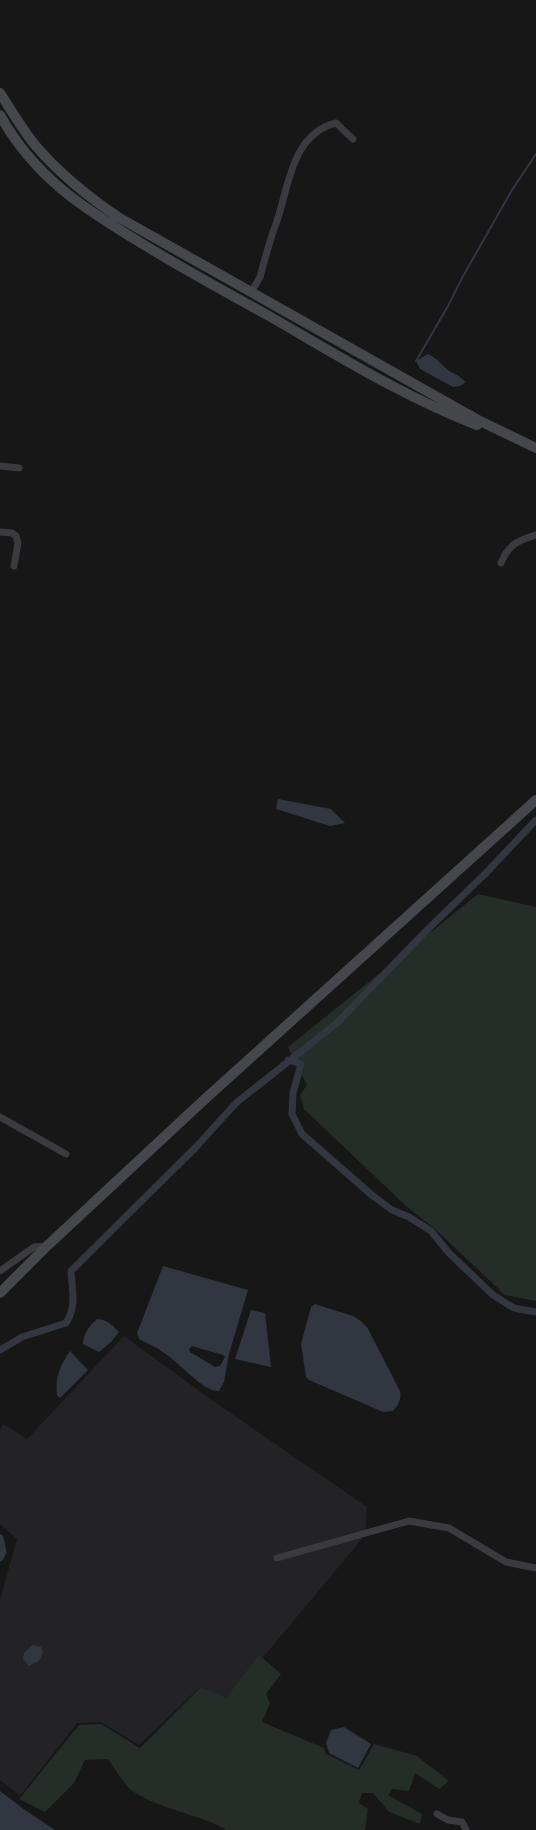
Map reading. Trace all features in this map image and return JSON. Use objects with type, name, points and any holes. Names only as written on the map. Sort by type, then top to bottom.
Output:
[{"type":"main road","points":[[0,93],[35,144],[63,174],[88,196],[118,216],[480,421],[533,447]]},
{"type":"main road","points":[[0,115],[10,133],[39,169],[52,182],[90,212],[156,252],[391,386],[444,413],[533,447]]},
{"type":"main road","points":[[0,1293],[47,1246],[205,1099],[536,800]]},
{"type":"street","points":[[252,291],[260,277],[292,166],[302,148],[314,133],[326,125],[336,123],[353,139]]},
{"type":"street","points":[[0,466],[20,468]]},
{"type":"street","points":[[0,532],[16,536],[18,544],[14,566]]},
{"type":"street","points":[[501,563],[504,555],[520,539],[536,535]]},
{"type":"street","points":[[0,1117],[66,1154]]},
{"type":"street","points":[[0,1271],[34,1247],[47,1246]]},
{"type":"street","points":[[277,1558],[409,1521],[449,1528],[506,1562],[536,1568]]},
{"type":"street","points":[[437,1814],[448,1820],[462,1822],[466,1830]]},
{"type":"shaded area","points":[[428,354],[466,382],[460,386],[453,387],[420,369],[416,361]]},
{"type":"shaded area","points":[[278,799],[331,809],[345,823],[330,826],[276,809]]},
{"type":"shaded area","points":[[478,894],[536,907],[536,1301],[505,1295],[435,1229],[406,1206],[304,1109],[300,1095],[307,1085],[288,1047]]},
{"type":"shaded area","points":[[163,1266],[248,1290],[229,1354],[224,1382],[219,1391],[206,1387],[170,1357],[139,1339],[137,1333]],"holes":[[[192,1346],[225,1357],[220,1366],[215,1367],[190,1352],[189,1349]]]},
{"type":"shaded area","points":[[315,1304],[353,1316],[367,1327],[400,1391],[399,1402],[393,1411],[383,1412],[306,1377],[301,1344],[311,1307]]},
{"type":"shaded area","points":[[251,1310],[265,1313],[271,1367],[235,1359]]},
{"type":"shaded area","points":[[97,1319],[104,1320],[119,1332],[99,1352],[83,1344],[87,1330]]},
{"type":"shaded area","points":[[124,1336],[216,1403],[367,1507],[365,1535],[226,1702],[199,1688],[139,1745],[101,1722],[77,1723],[20,1796],[0,1780],[0,1600],[17,1539],[0,1524],[0,1430],[3,1424],[27,1439]]},
{"type":"shaded area","points":[[70,1351],[88,1370],[60,1398],[57,1395],[58,1377],[63,1361]]},
{"type":"shaded area","points":[[32,1645],[41,1647],[43,1652],[39,1661],[29,1666],[23,1659],[24,1653]]},
{"type":"shaded area","points":[[259,1655],[281,1674],[266,1694],[270,1703],[262,1722],[324,1748],[326,1754],[359,1770],[374,1744],[417,1756],[449,1781],[439,1789],[415,1773],[409,1791],[392,1789],[388,1795],[422,1814],[420,1824],[389,1812],[373,1793],[362,1793],[359,1803],[368,1809],[365,1830],[227,1830],[156,1803],[134,1792],[124,1782],[108,1759],[85,1760],[74,1783],[45,1812],[19,1799],[79,1725],[101,1724],[140,1748],[201,1687],[226,1698]]},
{"type":"shaded area","points":[[344,1727],[371,1744],[358,1768],[329,1753],[326,1743],[331,1730]]},
{"type":"shaded area","points":[[0,1791],[25,1810],[55,1830],[0,1830]]},
{"type":"waterway","points":[[416,361],[512,190],[536,154]]},
{"type":"waterway","points":[[0,1350],[22,1337],[66,1323],[73,1304],[71,1271],[197,1146],[236,1103],[337,1023],[536,820]]},
{"type":"waterway","points":[[288,1060],[301,1064],[293,1093],[292,1114],[302,1134],[373,1196],[392,1210],[409,1217],[431,1231],[449,1253],[493,1295],[514,1308],[536,1312]]},
{"type":"waterway","points":[[0,1538],[3,1552],[0,1558]]}]
